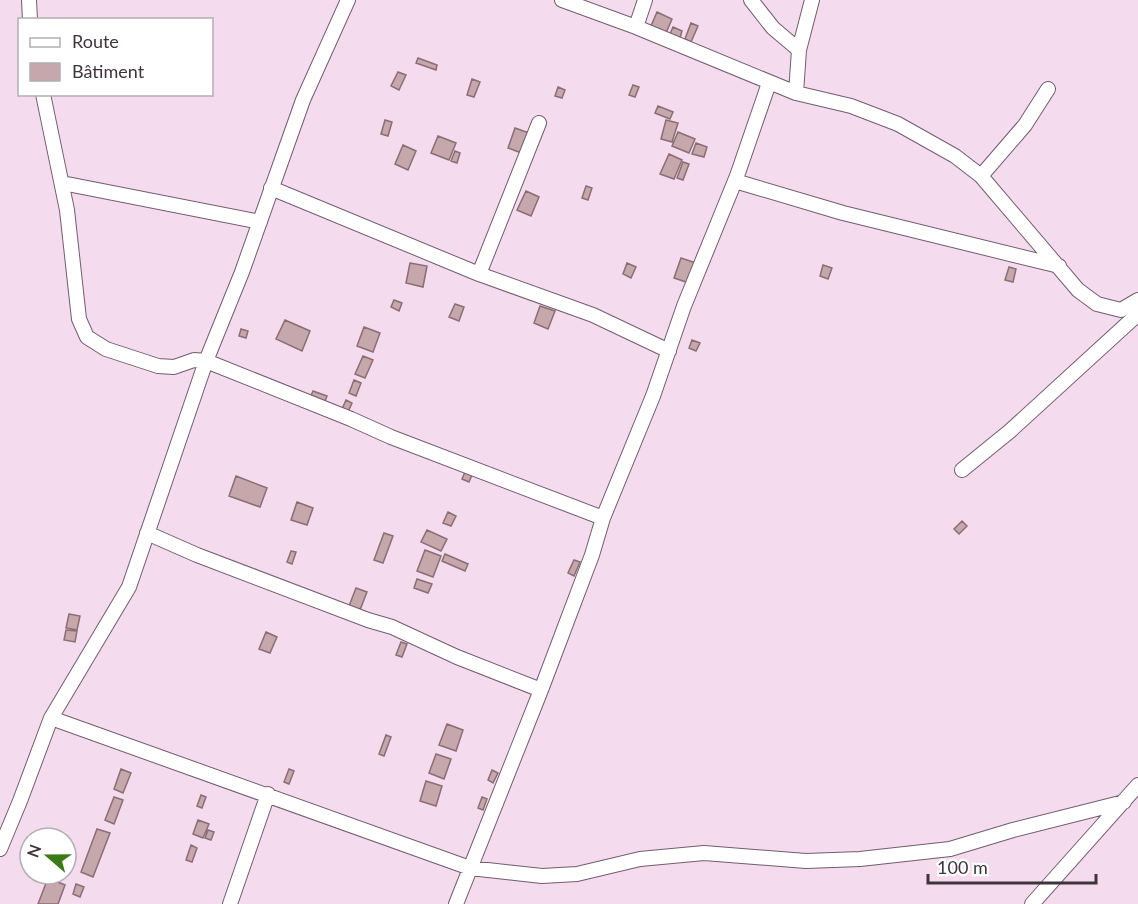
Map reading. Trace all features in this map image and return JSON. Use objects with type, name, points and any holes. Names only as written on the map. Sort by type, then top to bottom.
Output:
[{"type":"street","points":[[29,0],[30,18]]},
{"type":"street","points":[[0,849],[51,718],[129,587],[206,361],[231,301],[303,100],[348,0]]},
{"type":"street","points":[[562,0],[636,27],[796,93],[851,106],[898,124],[955,156],[981,176],[1078,290],[1097,303],[1121,310],[1138,300]]},
{"type":"street","points":[[636,27],[645,0]]},
{"type":"street","points":[[751,0],[773,28],[799,50]]},
{"type":"street","points":[[796,93],[799,50],[812,0]]},
{"type":"street","points":[[456,904],[541,690],[592,555],[603,518],[653,396],[684,306],[735,181],[769,83]]},
{"type":"street","points":[[981,176],[1025,125],[1047,89]]},
{"type":"street","points":[[43,96],[63,183],[79,319],[87,337],[106,348],[158,366],[174,367],[194,360],[206,361],[391,437],[603,518]]},
{"type":"street","points":[[479,274],[539,123]]},
{"type":"street","points":[[735,181],[843,213],[1059,266]]},
{"type":"street","points":[[63,183],[260,222]]},
{"type":"street","points":[[271,188],[479,274],[592,315],[669,351]]},
{"type":"street","points":[[962,470],[1010,431],[1138,314]]},
{"type":"street","points":[[147,533],[197,555],[392,627],[457,657],[541,690]]},
{"type":"street","points":[[51,718],[470,868],[542,876],[577,874],[640,859],[704,853],[806,861],[871,858],[950,849],[1013,830],[1124,802]]},
{"type":"street","points":[[1032,904],[1138,785]]},
{"type":"street","points":[[230,904],[268,794]]},
{"type":"building","points":[[657,12],[672,19],[666,33],[651,26]]},
{"type":"building","points":[[691,23],[698,26],[691,42],[685,39]]},
{"type":"building","points":[[673,27],[682,31],[680,38],[670,34]]},
{"type":"building","points":[[418,58],[437,65],[436,70],[416,63]]},
{"type":"building","points":[[398,72],[406,75],[399,90],[391,86]]},
{"type":"building","points":[[472,79],[480,82],[474,97],[467,95]]},
{"type":"building","points":[[633,85],[639,87],[635,97],[629,95]]},
{"type":"building","points":[[558,87],[565,90],[562,98],[555,96]]},
{"type":"building","points":[[658,106],[673,112],[670,119],[655,113]]},
{"type":"building","points":[[385,120],[392,122],[388,136],[381,134]]},
{"type":"building","points":[[666,120],[678,123],[672,142],[661,139]]},
{"type":"building","points":[[515,128],[532,134],[524,154],[508,148]]},
{"type":"building","points":[[678,132],[695,139],[689,153],[672,146]]},
{"type":"building","points":[[438,136],[456,143],[449,160],[431,153]]},
{"type":"building","points":[[696,143],[707,147],[704,157],[692,154]]},
{"type":"building","points":[[403,145],[416,151],[408,170],[395,164]]},
{"type":"building","points":[[455,151],[460,153],[457,163],[451,161]]},
{"type":"building","points":[[669,154],[682,160],[674,179],[660,174]]},
{"type":"building","points":[[683,162],[689,164],[683,180],[677,178]]},
{"type":"building","points":[[586,186],[592,188],[588,200],[582,198]]},
{"type":"building","points":[[526,191],[539,197],[531,216],[517,210]]},
{"type":"building","points":[[681,258],[696,263],[689,283],[674,278]]},
{"type":"building","points":[[410,263],[427,266],[423,287],[406,283]]},
{"type":"building","points":[[627,263],[636,267],[631,278],[623,274]]},
{"type":"building","points":[[823,265],[832,268],[828,279],[820,276]]},
{"type":"building","points":[[1009,267],[1016,269],[1013,282],[1005,280]]},
{"type":"building","points":[[394,300],[402,303],[399,311],[391,307]]},
{"type":"building","points":[[455,304],[464,307],[459,321],[449,317]]},
{"type":"building","points":[[540,306],[555,311],[548,329],[534,323]]},
{"type":"building","points":[[285,320],[310,331],[302,351],[276,339]]},
{"type":"building","points":[[364,327],[380,333],[373,352],[357,346]]},
{"type":"building","points":[[241,329],[248,331],[246,338],[239,336]]},
{"type":"building","points":[[692,340],[700,343],[696,351],[689,348]]},
{"type":"building","points":[[363,356],[373,360],[365,378],[355,374]]},
{"type":"building","points":[[354,380],[361,383],[356,396],[349,393]]},
{"type":"building","points":[[313,391],[327,396],[324,404],[310,398]]},
{"type":"building","points":[[346,400],[352,403],[348,412],[342,409]]},
{"type":"building","points":[[465,472],[472,475],[469,482],[462,479]]},
{"type":"building","points":[[236,476],[267,488],[260,507],[229,496]]},
{"type":"building","points":[[297,502],[313,508],[307,525],[291,520]]},
{"type":"building","points":[[448,512],[456,516],[451,526],[443,523]]},
{"type":"building","points":[[962,521],[967,526],[959,534],[954,529]]},
{"type":"building","points":[[427,530],[447,539],[441,551],[421,542]]},
{"type":"building","points":[[384,533],[393,536],[383,563],[374,560]]},
{"type":"building","points":[[425,550],[441,556],[433,577],[417,571]]},
{"type":"building","points":[[291,551],[296,552],[292,564],[287,562]]},
{"type":"building","points":[[445,554],[468,564],[465,571],[442,561]]},
{"type":"building","points":[[574,560],[580,562],[574,576],[568,573]]},
{"type":"building","points":[[417,579],[432,584],[428,593],[414,588]]},
{"type":"building","points":[[356,588],[367,592],[360,610],[349,606]]},
{"type":"building","points":[[69,614],[80,616],[77,630],[66,628]]},
{"type":"building","points":[[66,630],[77,631],[75,642],[64,640]]},
{"type":"building","points":[[266,632],[277,637],[270,653],[259,649]]},
{"type":"building","points":[[401,642],[407,644],[402,657],[396,655]]},
{"type":"building","points":[[447,724],[463,730],[456,751],[439,745]]},
{"type":"building","points":[[386,735],[391,737],[384,756],[379,754]]},
{"type":"building","points":[[436,754],[451,759],[444,779],[429,773]]},
{"type":"building","points":[[121,769],[131,773],[123,793],[114,789]]},
{"type":"building","points":[[289,769],[294,771],[289,784],[284,782]]},
{"type":"building","points":[[492,770],[498,773],[493,783],[488,780]]},
{"type":"building","points":[[426,781],[442,786],[436,806],[420,801]]},
{"type":"building","points":[[201,795],[206,797],[202,808],[197,806]]},
{"type":"building","points":[[114,797],[123,800],[114,824],[105,820]]},
{"type":"building","points":[[482,797],[487,799],[483,810],[478,808]]},
{"type":"building","points":[[198,820],[209,824],[203,838],[193,834]]},
{"type":"building","points":[[97,829],[110,833],[93,877],[81,872]]},
{"type":"building","points":[[208,830],[214,832],[211,840],[205,838]]},
{"type":"building","points":[[191,845],[197,848],[192,862],[186,860]]},
{"type":"building","points":[[45,886],[65,886],[58,904],[38,904]]},
{"type":"building","points":[[75,886],[84,887],[80,897],[73,894]]}]
